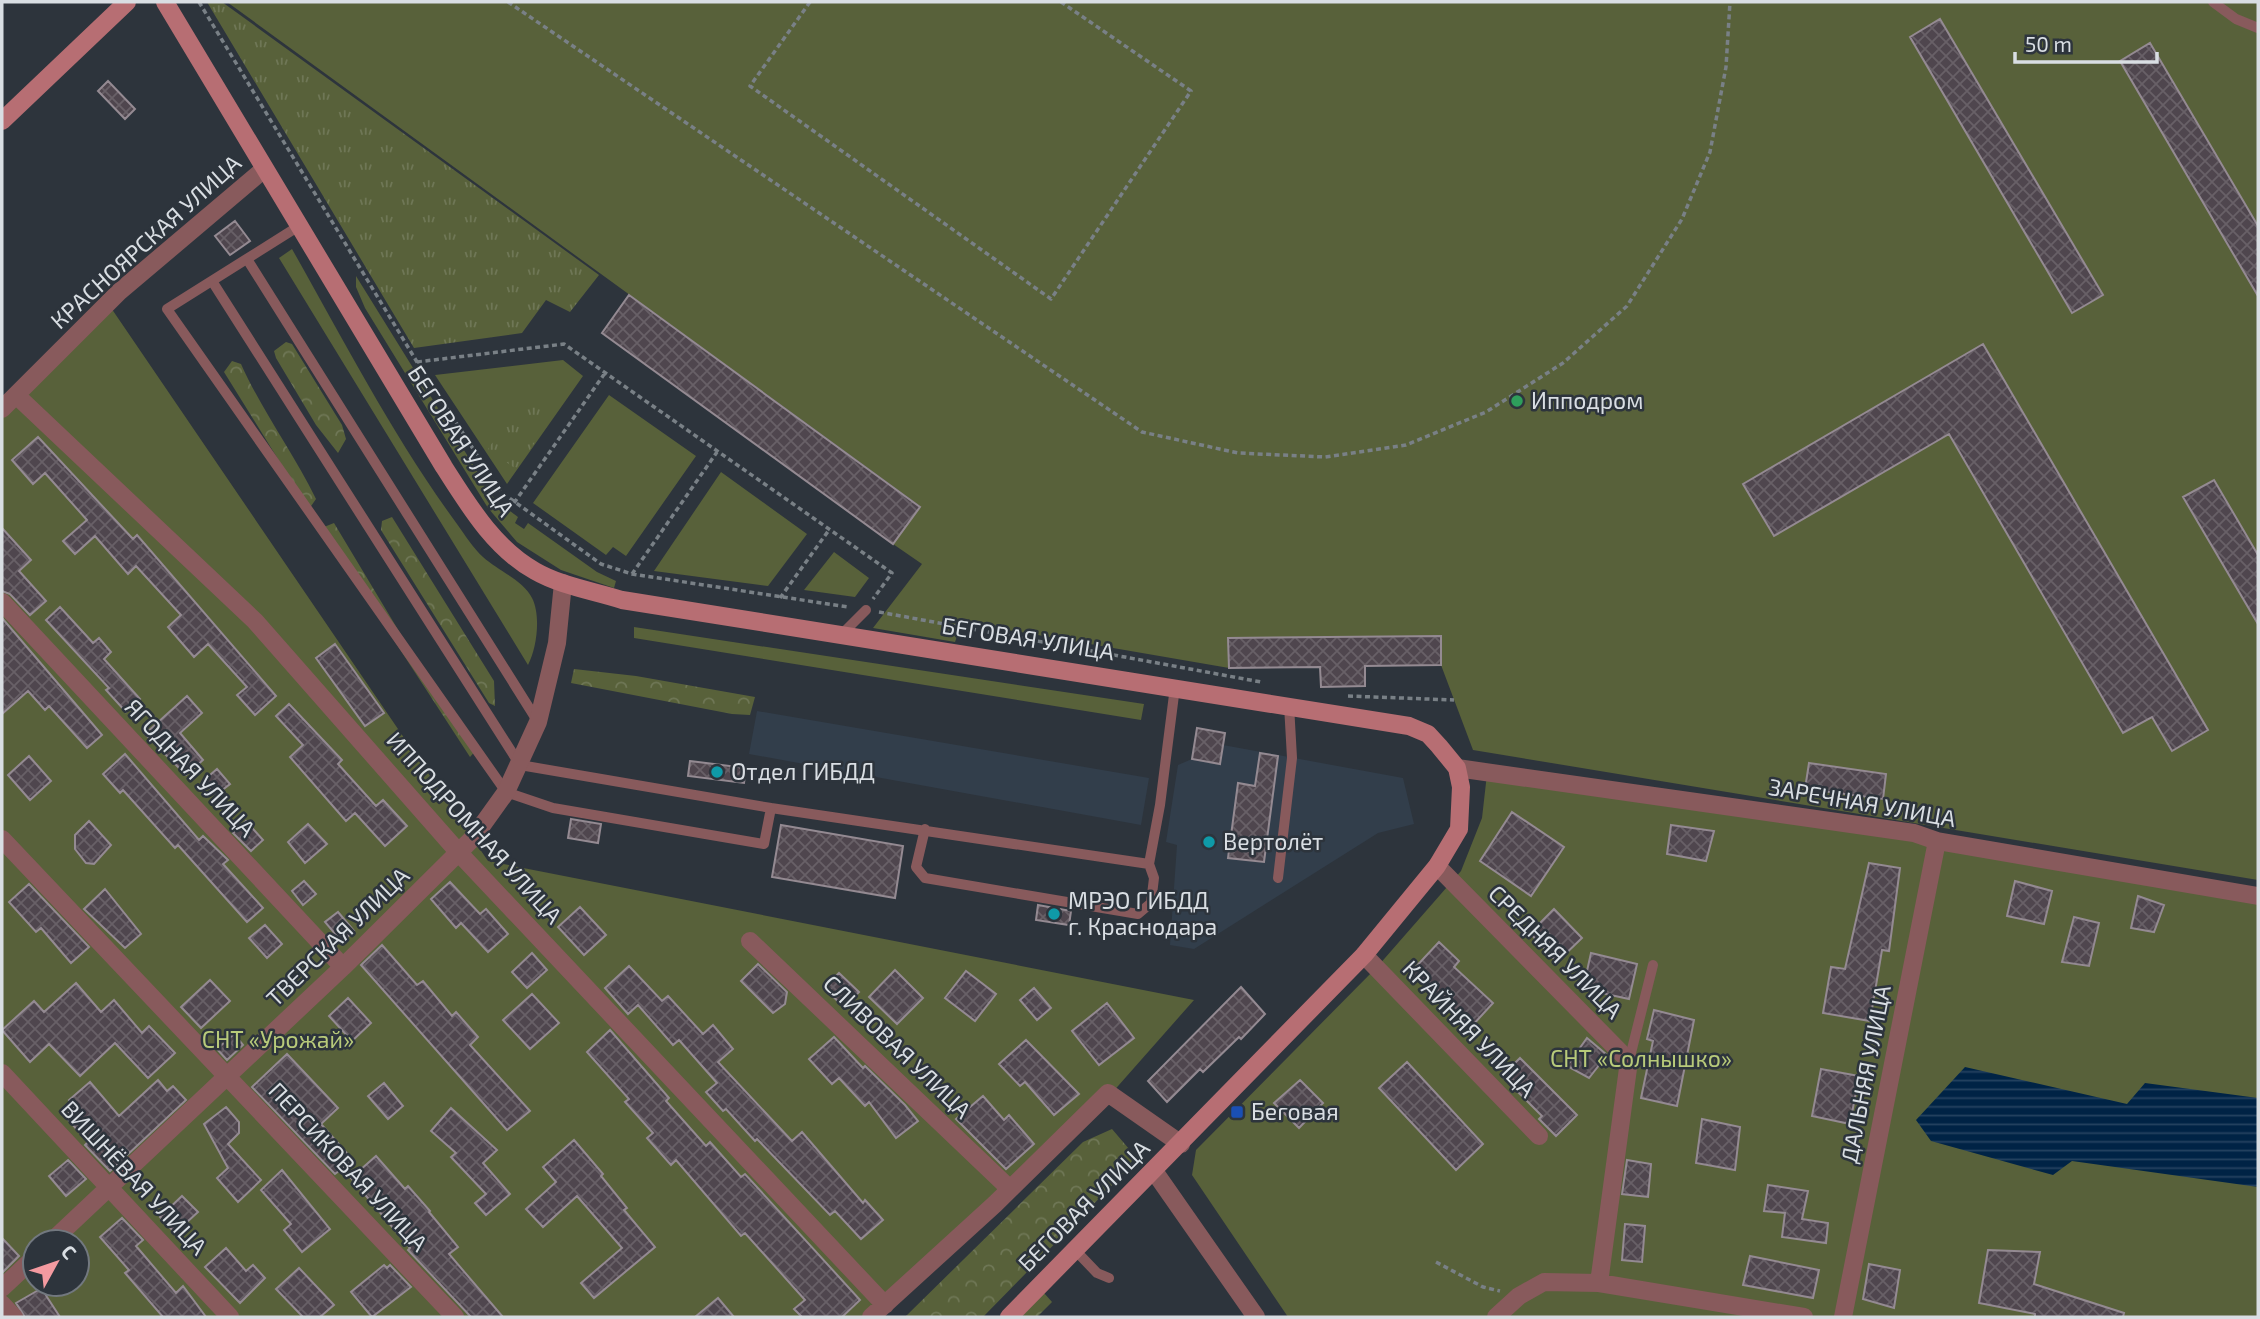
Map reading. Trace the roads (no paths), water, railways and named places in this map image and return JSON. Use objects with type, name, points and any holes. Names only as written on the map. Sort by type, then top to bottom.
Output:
[{"type":"street","points":[[2,121],[127,2]]},
{"type":"street","name":"БЕГОВАЯ УЛИЦА","points":[[165,2],[263,170],[444,467],[473,510],[509,554],[537,572],[562,583],[622,600],[1409,726],[1428,734],[1457,768],[1462,802],[1459,829],[1437,866],[1364,955],[1009,1317]]},
{"type":"street","name":"КРАСНОЯРСКАЯ УЛИЦА","points":[[2,410],[119,292],[263,170]]},
{"type":"street","name":"ИППОДРОМНАЯ УЛИЦА","points":[[16,395],[255,621],[460,854],[885,1305]]},
{"type":"street","name":"ТВЕРСКАЯ УЛИЦА","points":[[66,1228],[343,967],[460,854],[473,838],[506,792],[538,722],[557,643],[562,583]]},
{"type":"street","name":"ЯГОДНАЯ УЛИЦА","points":[[2,602],[343,967]]},
{"type":"street","name":"ЗАРЕЧНАЯ УЛИЦА","points":[[1457,768],[1914,833],[1937,841],[2258,896]]},
{"type":"street","name":"ПЕРСИКОВАЯ УЛИЦА","points":[[2,839],[455,1317]]},
{"type":"street","name":"ДАЛЬНЯЯ УЛИЦА","points":[[1843,1317],[1937,841]]},
{"type":"street","name":"СРЕДНЯЯ УЛИЦА","points":[[1437,866],[1629,1060]]},
{"type":"street","name":"СЛИВОВАЯ УЛИЦА","points":[[750,942],[1010,1189]]},
{"type":"street","name":"КРАЙНЯЯ УЛИЦА","points":[[1364,955],[1539,1136]]},
{"type":"street","points":[[1599,1283],[1629,1060]]},
{"type":"street","name":"ВИШНЁВАЯ УЛИЦА","points":[[2,1073],[230,1317]]},
{"type":"street","points":[[871,1317],[1010,1189],[1108,1093],[1181,1144]]},
{"type":"street","points":[[1154,1171],[1256,1317]]},
{"type":"street","points":[[2,1288],[21,1270]]},
{"type":"street","points":[[1496,1317],[1519,1296],[1544,1282],[1599,1283],[1804,1317]]},
{"type":"street","points":[[2,1304],[14,1317]]},
{"type":"lane","points":[[2213,2],[2236,19],[2258,28]]},
{"type":"lane","points":[[299,226],[167,309],[506,792],[553,808],[764,844],[771,808]]},
{"type":"lane","points":[[247,259],[538,722]]},
{"type":"lane","points":[[212,281],[520,765],[771,808],[1149,864]]},
{"type":"lane","points":[[842,634],[866,610]]},
{"type":"lane","points":[[925,829],[916,867],[925,878],[1138,914],[1151,903],[1154,878],[1149,864],[1160,805],[1175,687]]},
{"type":"lane","points":[[1278,878],[1292,758],[1289,705]]},
{"type":"lane","points":[[1629,1060],[1653,965]]},
{"type":"lane","points":[[1075,1250],[1097,1273],[1109,1278]]},
{"type":"water","points":[[1965,1067],[2127,1104],[2145,1083],[2258,1098],[2258,1187],[2072,1161],[2053,1175],[1931,1141],[1916,1120]]},
{"type":"place","name":"Ипподром","points":[[1517,401]]},
{"type":"place","name":"Отдел ГИБДД","points":[[717,772]]},
{"type":"place","name":"Вертолёт","points":[[1209,842]]},
{"type":"place","name":"МРЭО ГИБДД г. Краснодара","points":[[1054,914]]},
{"type":"place","name":"Беговая","points":[[1237,1112]]},
{"type":"park label","name":"СНТ «Урожай»","points":[[278,1040]]},
{"type":"park label","name":"СНТ «Солнышко»","points":[[1641,1059]]}]
